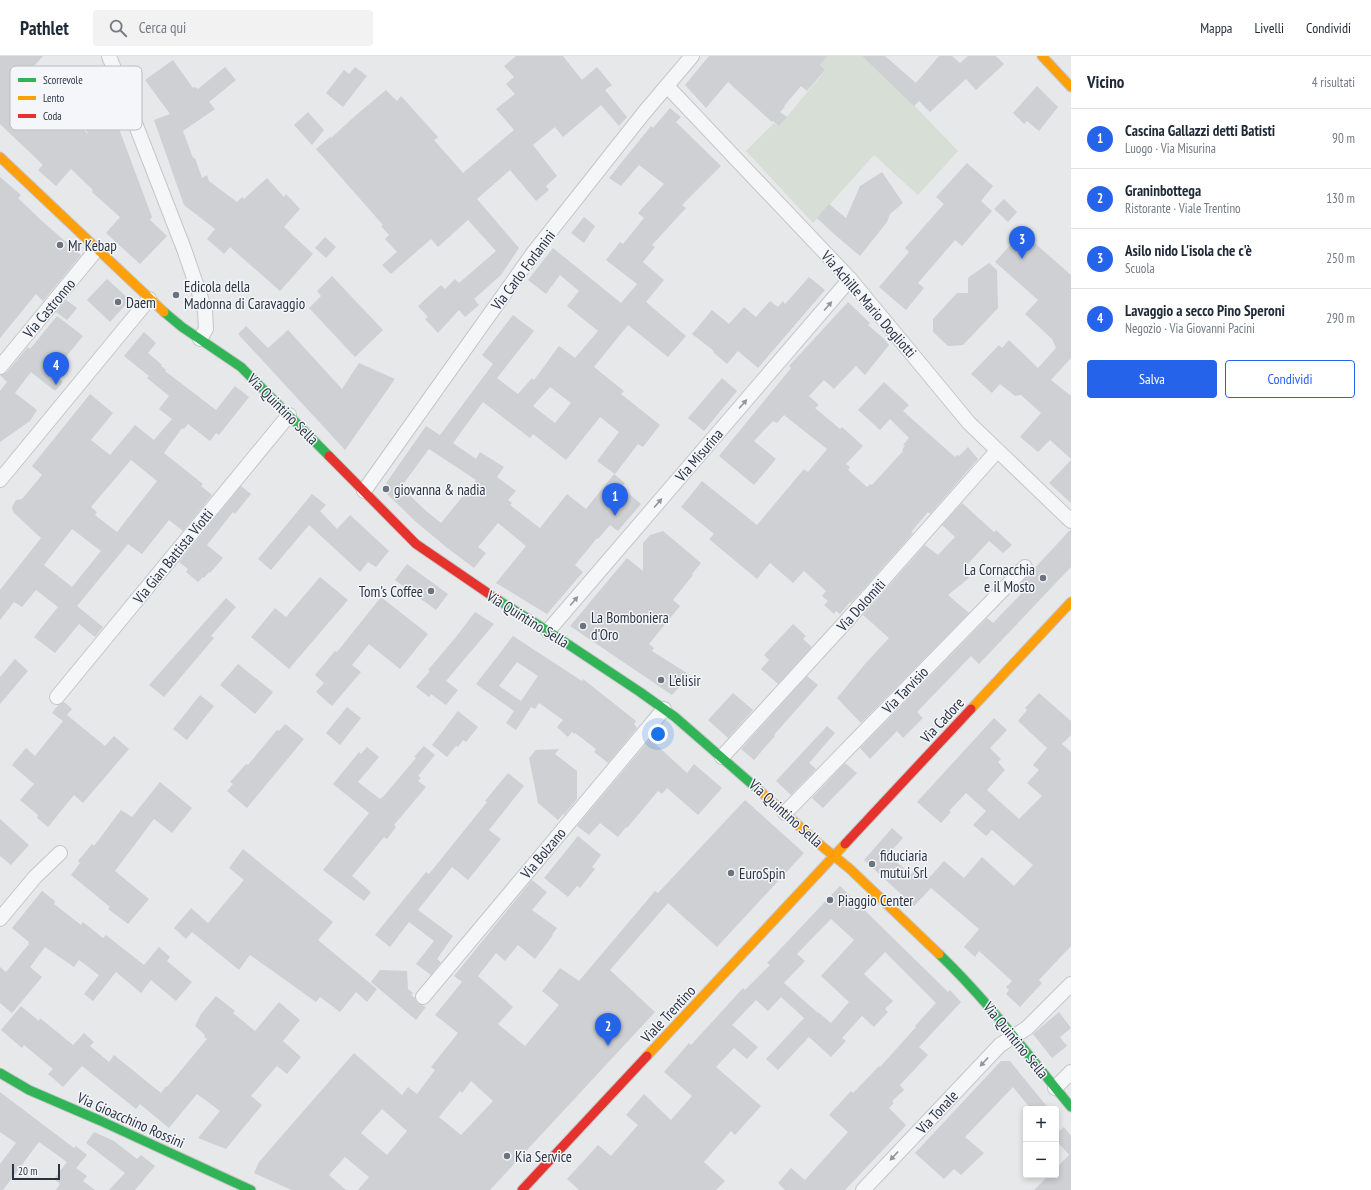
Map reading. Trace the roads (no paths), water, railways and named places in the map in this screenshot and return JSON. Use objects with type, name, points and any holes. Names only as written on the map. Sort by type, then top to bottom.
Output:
[{"type":"street","points":[[109,56],[113,66]]},
{"type":"street","name":"Via Carlo Forlanini","points":[[364,491],[534,252],[692,56]]},
{"type":"street","points":[[1042,56],[1071,87]]},
{"type":"street","name":"Via Achille Mario Dogliotti","points":[[668,86],[850,279],[969,423],[1071,521]]},
{"type":"street","points":[[138,130],[184,249],[205,310],[206,329],[200,339]]},
{"type":"street","name":"Via Quintino Sella","points":[[0,158],[149,299],[172,319],[240,367],[416,544],[431,556],[548,631],[664,709],[722,757],[834,856],[960,974],[985,1001],[1071,1107]]},
{"type":"street","name":"Via Castronno","points":[[0,367],[97,249]]},
{"type":"street","name":"Via Misurina","points":[[548,631],[850,279]]},
{"type":"street","points":[[0,480],[149,299]]},
{"type":"street","name":"Via Gian Battista Viotti","points":[[57,697],[289,415]]},
{"type":"street","name":"Via Dolomiti","points":[[722,757],[841,627],[997,451]]},
{"type":"street","name":"Via Tarvisio","points":[[785,813],[1025,567]]},
{"type":"street","name":"Via Cadore","points":[[834,856],[1071,602]]},
{"type":"street","name":"Via Bolzano","points":[[423,997],[664,709]]},
{"type":"street","points":[[0,919],[35,877],[60,853]]},
{"type":"street","name":"Viale Trentino","points":[[522,1190],[834,856]]},
{"type":"street","name":"Via Tonale","points":[[863,1190],[1000,1045],[1026,1028],[1071,984]]},
{"type":"street","points":[[1055,1088],[1071,1072]]},
{"type":"street","name":"Via Gioacchino Rossini","points":[[0,1073],[29,1090],[101,1121],[251,1190]]},
{"type":"place","name":"Mr Kebap","points":[[60,245]]},
{"type":"place","name":"Asilo nido L'isola che c'è","points":[[1022,259]]},
{"type":"place","name":"Edicola della Madonna di Caravaggio","points":[[176,295]]},
{"type":"place","name":"Daem","points":[[118,302]]},
{"type":"place","name":"Lavaggio a secco Pino Speroni","points":[[56,385]]},
{"type":"place","name":"giovanna & nadia","points":[[386,489]]},
{"type":"place","name":"Cascina Gallazzi detti Batisti","points":[[615,516]]},
{"type":"place","name":"La Cornacchia e il Mosto","points":[[1043,578]]},
{"type":"place","name":"Tom's Coffee","points":[[431,591]]},
{"type":"place","name":"La Bomboniera d'Oro","points":[[583,626]]},
{"type":"place","name":"L'elisir","points":[[661,680]]},
{"type":"place","name":"fiduciaria mutui Srl","points":[[872,864]]},
{"type":"place","name":"EuroSpin","points":[[731,873]]},
{"type":"place","name":"Piaggio Center","points":[[830,900]]},
{"type":"place","name":"Graninbottega","points":[[608,1046]]},
{"type":"place","name":"Kia Service","points":[[507,1156]]}]
